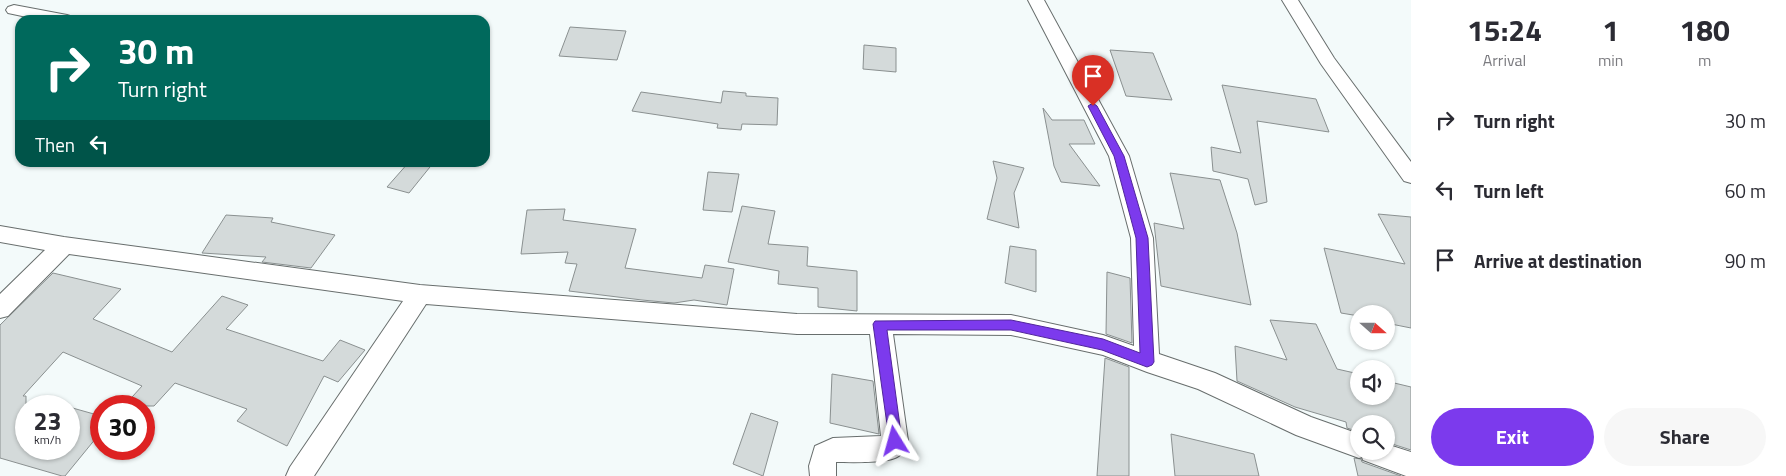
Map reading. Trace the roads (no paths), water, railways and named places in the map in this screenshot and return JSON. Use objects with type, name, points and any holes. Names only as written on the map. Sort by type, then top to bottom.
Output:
[{"type":"street","points":[[0,20],[28,0]]},
{"type":"street","points":[[1036,0],[1119,156],[1142,238],[1147,362]]},
{"type":"street","points":[[1290,0],[1326,60],[1411,176]]},
{"type":"street","points":[[14,10],[40,15]]},
{"type":"street","points":[[0,234],[64,245],[420,294],[779,322],[1011,325],[1103,345],[1147,362],[1206,381],[1305,427],[1350,443]]},
{"type":"street","points":[[0,309],[64,245]]},
{"type":"street","points":[[299,476],[420,294]]},
{"type":"street","points":[[823,476],[824,456],[833,450],[890,448],[895,441],[880,324]]},
{"type":"street","points":[[1395,459],[1411,465]]}]
